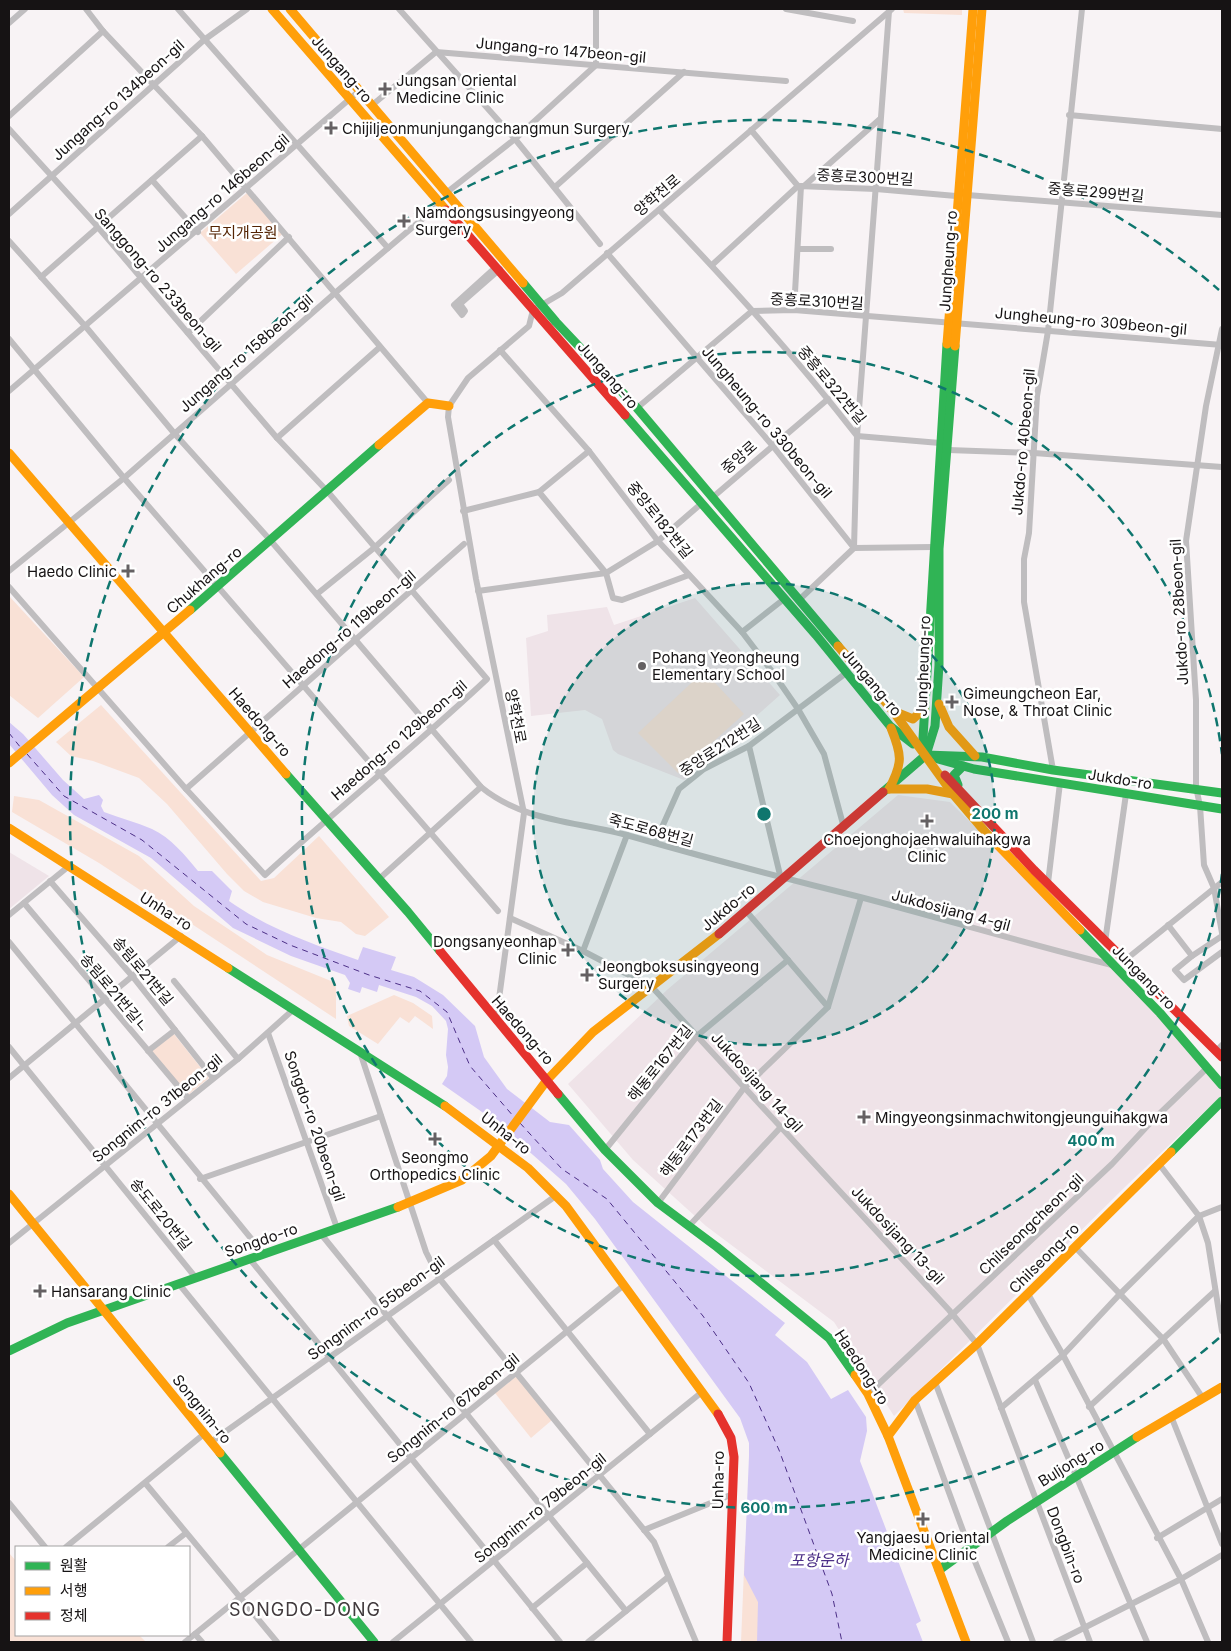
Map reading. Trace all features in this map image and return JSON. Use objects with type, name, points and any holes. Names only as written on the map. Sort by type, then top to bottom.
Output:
[{"type":"main road","name":"Jungang-ro","points":[[272,9],[784,598],[890,726],[926,755]]},
{"type":"main road","name":"Jungang-ro","points":[[290,9],[541,304],[637,408],[713,497],[893,711],[987,834],[1113,965],[1208,1067],[1222,1085]]},
{"type":"main road","name":"Jungheung-ro","points":[[926,755],[934,726],[937,697],[939,549],[948,450],[956,196],[973,9]]},
{"type":"main road","name":"Jungheung-ro","points":[[926,755],[923,738],[924,709],[940,443],[967,195],[982,9]]},
{"type":"main road","points":[[428,403],[449,406]]},
{"type":"main road","name":"Chukhang-ro","points":[[9,763],[271,541],[428,403]]},
{"type":"main road","name":"Haedong-ro","points":[[9,453],[165,632],[249,732],[379,879],[605,1150],[658,1204],[689,1226],[829,1338],[868,1394],[888,1436],[966,1642]]},
{"type":"main road","points":[[937,697],[941,713],[949,727],[975,756]]},
{"type":"main road","points":[[893,711],[913,719],[924,709]]},
{"type":"main road","points":[[890,726],[902,756],[898,771],[888,789],[956,791],[954,775],[963,766]]},
{"type":"main road","name":"Jukdo-ro","points":[[547,1080],[593,1032],[746,912],[781,879],[844,828],[926,755],[975,756],[1126,781],[1196,787],[1222,793]]},
{"type":"main road","name":"Jukdo-ro","points":[[926,755],[963,766],[1222,809]]},
{"type":"main road","name":"Jungang-ro","points":[[956,791],[1124,961],[1220,1051]]},
{"type":"main road","name":"Unha-ro","points":[[9,828],[360,1050],[465,1119],[500,1145],[557,1195],[586,1231],[723,1421],[731,1438],[734,1457],[727,1642]]},
{"type":"main road","name":"Songdo-ro","points":[[9,1351],[51,1329],[411,1202],[462,1180],[482,1165],[500,1145],[547,1080]]},
{"type":"main road","name":"Chilseong-ro","points":[[888,1436],[915,1400],[977,1344],[1222,1102]]},
{"type":"main road","name":"Songnim-ro","points":[[9,1194],[374,1642]]},
{"type":"main road","name":"Buljong-ro","points":[[939,1570],[969,1546],[993,1532],[1036,1501],[1202,1397],[1222,1387]]},
{"type":"street","points":[[9,23],[25,9]]},
{"type":"street","points":[[86,9],[103,31],[202,136],[428,403]]},
{"type":"street","points":[[178,9],[388,248]]},
{"type":"street","name":"Jungang-ro 134beon-gil","points":[[9,214],[152,84],[204,40],[247,9]]},
{"type":"street","points":[[399,9],[515,139],[600,244]]},
{"type":"street","points":[[446,193],[515,139],[596,65],[596,9]]},
{"type":"street","points":[[786,9],[799,9],[853,21]]},
{"type":"street","name":"Jukdo-ro 40beon-gil","points":[[1053,770],[1024,602],[1024,559],[1029,533],[1037,396],[1048,331],[1069,114],[1082,9]]},
{"type":"street","points":[[854,548],[857,436],[880,119],[890,10]]},
{"type":"street","name":"양학천로","points":[[496,1021],[524,813],[478,591],[448,417],[449,406],[468,378],[528,326],[533,310],[562,293],[890,10]]},
{"type":"street","points":[[9,116],[103,31]]},
{"type":"street","points":[[371,106],[436,52]]},
{"type":"street","name":"Jungang-ro 147beon-gil","points":[[436,52],[786,81]]},
{"type":"street","points":[[555,187],[684,72]]},
{"type":"street","name":"Jungang-ro 146beon-gil","points":[[9,391],[198,232],[359,91]]},
{"type":"street","points":[[1069,114],[1222,129]]},
{"type":"street","points":[[801,186],[880,119]]},
{"type":"street","name":"Sanggong-ro 233beon-gil","points":[[9,129],[50,177],[97,226],[277,438],[328,492]]},
{"type":"street","points":[[751,130],[801,186],[794,310]]},
{"type":"street","points":[[41,277],[202,136]]},
{"type":"street","points":[[152,180],[198,232]]},
{"type":"street","name":"중흥로300번길","points":[[712,265],[801,186],[876,189],[956,196]]},
{"type":"street","name":"중흥로299번길","points":[[967,195],[1222,215]]},
{"type":"street","name":"Jungang-ro 158beon-gil","points":[[9,571],[124,478],[230,384],[440,204]]},
{"type":"street","name":"중흥로310번길","points":[[659,210],[712,265],[752,311],[794,310],[953,321]]},
{"type":"street","points":[[188,333],[288,237]]},
{"type":"street","name":"죽도로68번길","points":[[9,241],[86,327],[174,433],[357,640],[481,787],[494,798],[524,813],[627,835],[781,879]]},
{"type":"street","points":[[798,249],[831,250]]},
{"type":"street","name":"Jungheung-ro 330beon-gil","points":[[607,253],[772,445],[854,548]]},
{"type":"street","points":[[497,269],[460,304],[465,312],[462,315],[454,305],[505,262]]},
{"type":"street","points":[[637,408],[752,311]]},
{"type":"street","name":"중흥로322번길","points":[[752,311],[828,398],[857,436],[940,443]]},
{"type":"street","name":"Jungheung-ro 309beon-gil","points":[[953,321],[1221,345]]},
{"type":"street","name":"Jukdo-ro 28beon-gil","points":[[1222,329],[1221,345],[1206,406],[1186,541],[1196,700],[1196,787],[1200,806],[1204,865],[1214,888],[1222,935]]},
{"type":"street","points":[[9,339],[36,369],[124,478],[498,911]]},
{"type":"street","points":[[277,438],[380,348]]},
{"type":"street","name":"중앙로182번길","points":[[500,350],[589,451],[658,541],[742,632],[798,709],[824,754],[844,828]]},
{"type":"street","name":"중앙로","points":[[713,497],[828,398]]},
{"type":"street","points":[[948,450],[1034,453],[1222,467]]},
{"type":"street","points":[[464,510],[540,492],[589,451]]},
{"type":"street","points":[[317,594],[374,548],[449,480]]},
{"type":"street","points":[[328,492],[374,548],[413,590]]},
{"type":"street","points":[[540,492],[606,574],[613,598],[622,600],[689,575]]},
{"type":"street","points":[[478,591],[606,574],[658,541],[702,503]]},
{"type":"street","name":"Haedong-ro 119beon-gil","points":[[186,789],[464,544]]},
{"type":"street","points":[[799,600],[854,548],[933,547]]},
{"type":"street","points":[[9,587],[186,789]]},
{"type":"street","name":"Haedong-ro 129beon-gil","points":[[186,789],[265,875],[379,774],[432,730],[487,678],[413,590]]},
{"type":"street","points":[[742,632],[784,598]]},
{"type":"street","name":"중앙로212번길","points":[[656,844],[679,789],[704,769],[749,746],[846,672]]},
{"type":"street","points":[[749,746],[781,879]]},
{"type":"street","points":[[1048,883],[1060,783]]},
{"type":"street","points":[[379,879],[481,787]]},
{"type":"street","points":[[1105,942],[1126,794]]},
{"type":"street","points":[[583,952],[627,835]]},
{"type":"street","points":[[9,915],[69,866]]},
{"type":"street","name":"Jukdosijang 4-gil","points":[[781,879],[861,898],[1113,965]]},
{"type":"street","name":"송림로21번길","points":[[50,881],[133,977],[213,1078]]},
{"type":"street","points":[[1124,961],[1222,882]]},
{"type":"street","points":[[828,1007],[861,898]]},
{"type":"street","name":"송림로21번길ㄴ","points":[[24,903],[188,1098]]},
{"type":"street","points":[[746,912],[828,1007]]},
{"type":"street","name":"Jukdosijang 14-gil","points":[[510,918],[652,987],[698,1034],[780,1128],[824,1173]]},
{"type":"street","points":[[1168,925],[1192,956]]},
{"type":"street","points":[[1222,935],[1175,970],[1184,980],[1222,952]]},
{"type":"street","points":[[9,1078],[106,1000],[181,936]]},
{"type":"street","points":[[9,942],[200,1179],[263,1253]]},
{"type":"street","name":"해동로167번길","points":[[605,1150],[698,1034],[788,960]]},
{"type":"street","points":[[174,981],[238,1059]]},
{"type":"street","name":"해동로173번길","points":[[658,1204],[744,1088],[828,1007]]},
{"type":"street","name":"Songnim-ro 31beon-gil","points":[[9,1243],[238,1059],[294,1009]]},
{"type":"street","points":[[148,1051],[175,1030]]},
{"type":"street","name":"Songdo-ro 20beon-gil","points":[[268,1033],[337,1228]]},
{"type":"street","points":[[9,1047],[106,1165]]},
{"type":"street","points":[[360,1050],[426,1252],[439,1278],[654,1542],[696,1642]]},
{"type":"street","name":"Chilseongcheon-gil","points":[[868,1394],[954,1315],[1130,1146],[1152,1121],[1208,1067]]},
{"type":"street","points":[[200,1179],[381,1116]]},
{"type":"street","points":[[689,1226],[780,1128]]},
{"type":"street","points":[[1159,1164],[1199,1216],[1208,1243],[1222,1331]]},
{"type":"street","name":"송도로20번길","points":[[106,1165],[196,1278]]},
{"type":"street","name":"Jukdosijang 13-gil","points":[[824,1173],[954,1315],[977,1344]]},
{"type":"street","name":"Songnim-ro 55beon-gil","points":[[211,1442],[557,1195]]},
{"type":"street","points":[[1001,1408],[1063,1355],[1119,1295],[1199,1216],[1222,1207]]},
{"type":"street","points":[[320,1234],[626,1611]]},
{"type":"street","points":[[494,1240],[650,1434]]},
{"type":"street","points":[[1075,1247],[1164,1340],[1202,1397]]},
{"type":"street","points":[[249,1258],[560,1642]]},
{"type":"street","points":[[180,1284],[471,1642]]},
{"type":"street","name":"Songnim-ro 67beon-gil","points":[[185,1642],[624,1286]]},
{"type":"street","points":[[1090,1407],[1215,1291]]},
{"type":"street","points":[[1028,1294],[1063,1355],[1157,1538],[1181,1579],[1208,1642]]},
{"type":"street","name":"Dongbin-ro","points":[[977,1344],[1090,1642]]},
{"type":"street","points":[[1035,1380],[1077,1476],[1129,1605],[1147,1642]]},
{"type":"street","points":[[935,1382],[1033,1642]]},
{"type":"street","name":"Songnim-ro 79beon-gil","points":[[393,1642],[702,1392]]},
{"type":"street","points":[[915,1400],[969,1546],[1008,1642]]},
{"type":"street","points":[[1171,1416],[1206,1508],[1222,1544]]},
{"type":"street","points":[[67,1546],[146,1484],[204,1434]]},
{"type":"street","points":[[146,1484],[277,1642]]},
{"type":"street","points":[[644,1530],[733,1494]]},
{"type":"street","points":[[1157,1538],[1222,1499]]},
{"type":"street","points":[[9,1503],[44,1546]]},
{"type":"street","points":[[169,1546],[186,1533]]},
{"type":"street","points":[[1056,1642],[1181,1579],[1222,1555]]},
{"type":"street","points":[[532,1608],[587,1563]]},
{"type":"street","points":[[588,1642],[668,1577]]},
{"type":"street","points":[[195,1634],[202,1642]]},
{"type":"shaded area","name":"Pohang Yeongheung Elementary School","points":[[695,598],[780,695],[684,780],[618,754],[613,750],[602,719],[585,710],[531,716],[526,638],[548,631],[547,615],[607,607],[614,625]]},
{"type":"shaded area","points":[[898,795],[950,802],[1108,959],[1222,1090],[1222,1095],[1126,1186],[894,1416],[834,1322],[706,1226],[633,1160],[568,1084],[668,989]]},
{"type":"shaded area","points":[[9,852],[49,876],[9,909]]},
{"type":"green space","points":[[903,9],[962,9],[962,15],[904,13]]},
{"type":"green space","name":"무지개공원","points":[[248,192],[286,231],[236,274],[200,233]]},
{"type":"green space","points":[[9,596],[84,677],[38,718],[9,695]]},
{"type":"green space","points":[[704,671],[744,714],[678,773],[638,733]]},
{"type":"green space","points":[[101,705],[261,881],[274,878],[319,836],[389,917],[365,936],[356,934],[341,922],[316,918],[263,902],[244,891],[167,804],[139,778],[93,761],[71,756],[56,742]]},
{"type":"green space","points":[[14,796],[39,800],[139,856],[194,906],[267,955],[336,983],[336,1019],[99,863],[12,812]]},
{"type":"green space","points":[[394,995],[413,1003],[432,1016],[433,1029],[415,1016],[409,1023],[400,1017],[378,1044],[349,1026],[347,1016]]},
{"type":"green space","points":[[174,1034],[209,1078],[188,1095],[152,1051]]},
{"type":"green space","points":[[517,1376],[552,1420],[531,1438],[495,1393]]},
{"type":"green space","points":[[745,1545],[786,1642],[741,1642]]},
{"type":"green space","points":[[9,1553],[15,1560],[15,1636],[140,1636],[146,1642],[9,1642]]},
{"type":"water","name":"포항운하","points":[[9,722],[23,734],[63,780],[84,799],[99,795],[103,800],[101,806],[104,812],[146,827],[165,837],[183,853],[198,871],[212,871],[232,891],[229,901],[244,911],[292,935],[358,960],[363,947],[396,957],[391,970],[414,977],[443,995],[475,1026],[484,1057],[507,1089],[550,1122],[569,1125],[600,1160],[603,1169],[633,1202],[785,1323],[775,1335],[807,1362],[831,1399],[848,1390],[866,1417],[867,1431],[860,1461],[921,1621],[916,1624],[923,1642],[757,1642],[758,1602],[744,1575],[749,1443],[740,1418],[595,1219],[566,1184],[492,1119],[442,1084],[447,1076],[448,1067],[446,1055],[448,1029],[446,1021],[432,1006],[416,997],[379,985],[377,992],[362,987],[360,993],[348,989],[350,983],[345,975],[291,956],[233,928],[151,858],[74,815],[52,795],[9,744]]},
{"type":"ferry route","points":[[9,733],[21,748]]},
{"type":"ferry route","points":[[27,754],[64,796],[142,840],[246,924],[290,945],[369,975],[420,991],[447,1012],[470,1066],[514,1117]]},
{"type":"ferry route","points":[[520,1123],[562,1169],[607,1199],[703,1316],[749,1383],[779,1450],[832,1594],[842,1642]]},
{"type":"traffic: fast","points":[[523,283],[556,322],[637,408],[838,646]]},
{"type":"traffic: fast","points":[[925,751],[923,738],[947,344]]},
{"type":"traffic: fast","points":[[926,755],[935,726],[939,665],[939,549],[955,346]]},
{"type":"traffic: fast","points":[[625,415],[816,635],[890,726],[913,744]]},
{"type":"traffic: fast","points":[[190,610],[379,445]]},
{"type":"traffic: fast","points":[[883,792],[926,755],[982,757],[1053,770],[1222,793]]},
{"type":"traffic: fast","points":[[938,759],[974,769],[1222,809]]},
{"type":"traffic: fast","points":[[958,785],[954,775],[963,766]]},
{"type":"traffic: fast","points":[[286,774],[440,951]]},
{"type":"traffic: fast","points":[[1080,930],[1160,1013],[1222,1085]]},
{"type":"traffic: fast","points":[[228,968],[445,1106]]},
{"type":"traffic: fast","points":[[558,1094],[605,1150],[658,1203],[717,1247],[829,1338],[855,1375]]},
{"type":"traffic: fast","points":[[1171,1152],[1222,1101]]},
{"type":"traffic: fast","points":[[9,1351],[67,1323],[398,1207]]},
{"type":"traffic: fast","points":[[939,1570],[1007,1521],[1137,1437]]},
{"type":"traffic: fast","points":[[220,1453],[374,1642]]},
{"type":"traffic: slow","points":[[272,9],[446,210]]},
{"type":"traffic: slow","points":[[290,9],[523,283]]},
{"type":"traffic: slow","points":[[947,344],[973,9]]},
{"type":"traffic: slow","points":[[955,346],[982,9]]},
{"type":"traffic: slow","points":[[379,445],[428,403],[449,406]]},
{"type":"traffic: slow","points":[[9,453],[286,774]]},
{"type":"traffic: slow","points":[[9,763],[190,610]]},
{"type":"traffic: slow","points":[[838,646],[893,711],[953,794],[987,834],[1080,930]]},
{"type":"traffic: slow","points":[[939,704],[949,727],[975,756]]},
{"type":"traffic: slow","points":[[893,711],[913,719],[924,709]]},
{"type":"traffic: slow","points":[[889,789],[899,765],[899,752],[891,728]]},
{"type":"traffic: slow","points":[[889,789],[927,789],[953,794]]},
{"type":"traffic: slow","points":[[9,828],[228,968]]},
{"type":"traffic: slow","points":[[398,1207],[462,1180],[491,1156],[547,1080],[593,1032],[719,934]]},
{"type":"traffic: slow","points":[[445,1106],[528,1168],[566,1206],[718,1414]]},
{"type":"traffic: slow","points":[[888,1436],[915,1400],[977,1344],[1171,1152]]},
{"type":"traffic: slow","points":[[9,1194],[220,1453]]},
{"type":"traffic: slow","points":[[855,1375],[868,1394],[888,1436],[966,1642]]},
{"type":"traffic: slow","points":[[1137,1437],[1222,1387]]},
{"type":"traffic: jam","points":[[446,210],[625,415]]},
{"type":"traffic: jam","points":[[945,775],[1034,870],[1222,1057]]},
{"type":"traffic: jam","points":[[719,934],[883,792]]},
{"type":"traffic: jam","points":[[440,951],[558,1094]]},
{"type":"traffic: jam","points":[[718,1414],[731,1438],[734,1457],[727,1642]]},
{"type":"place","name":"Jungsan Oriental Medicine Clinic","points":[[385,89]]},
{"type":"place","name":"Chijiljeonmunjungangchangmun Surgery","points":[[331,128]]},
{"type":"place","name":"Namdongsusingyeong Surgery","points":[[404,221]]},
{"type":"place","name":"Haedo Clinic","points":[[128,571]]},
{"type":"place","name":"Pohang Yeongheung Elementary School","points":[[642,666]]},
{"type":"place","name":"Gimeungcheon Ear, Nose, & Throat Clinic","points":[[952,702]]},
{"type":"place","name":"Choejonghojaehwaluihakgwa Clinic","points":[[927,821]]},
{"type":"place","name":"Dongsanyeonhap Clinic","points":[[568,950]]},
{"type":"place","name":"Jeongboksusingyeong Surgery","points":[[587,975]]},
{"type":"place","name":"Mingyeongsinmachwitongjeunguihakgwa","points":[[864,1117]]},
{"type":"place","name":"Seongmo Orthopedics Clinic","points":[[435,1139]]},
{"type":"place","name":"Hansarang Clinic","points":[[40,1291]]},
{"type":"place","name":"Yangjaesu Oriental Medicine Clinic","points":[[923,1519]]},
{"type":"district","name":"SONGDO-DONG","points":[[305,1609]]}]
